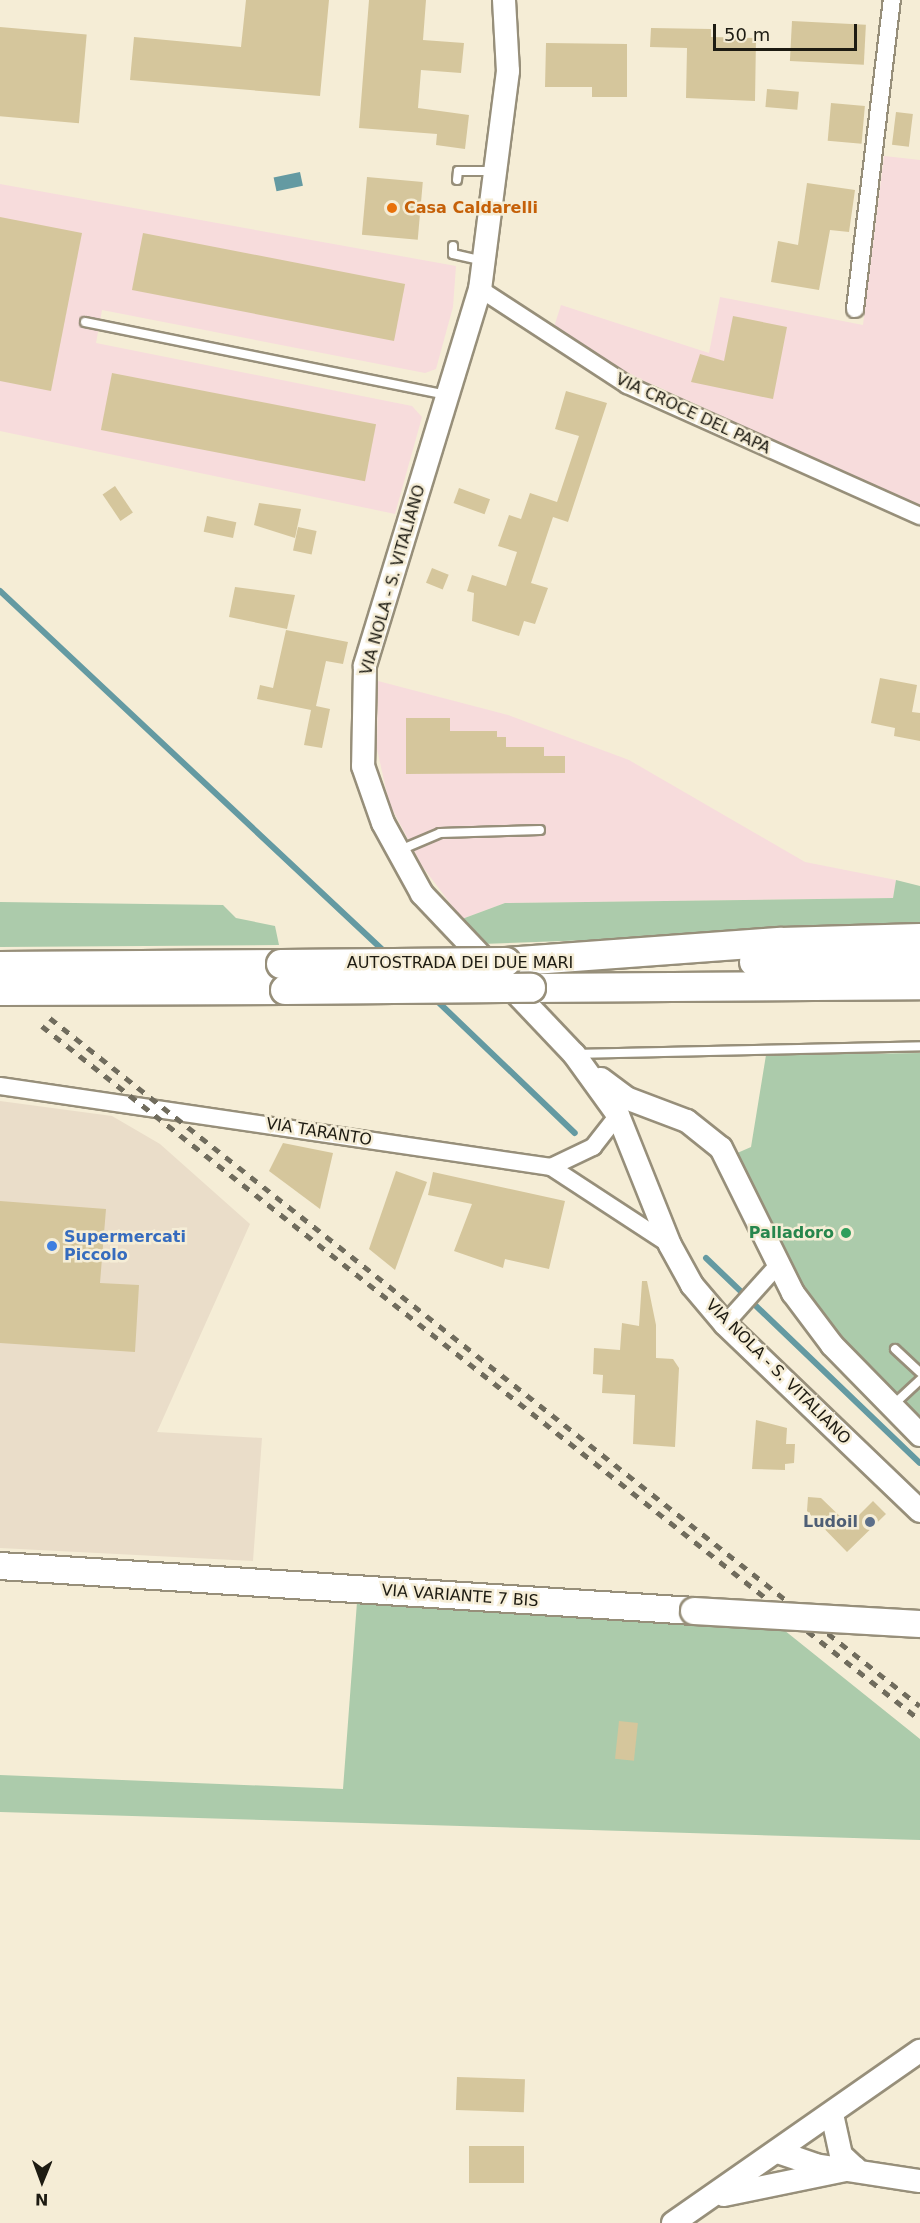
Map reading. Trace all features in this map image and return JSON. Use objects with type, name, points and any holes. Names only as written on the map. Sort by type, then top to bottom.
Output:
[{"type":"highway","points":[[506,962],[781,942],[920,939]]},
{"type":"highway","name":"AUTOSTRADA DEI DUE MARI","points":[[0,991],[283,977],[506,962],[920,959]]},
{"type":"highway","name":"AUTOSTRADA DEI DUE MARI","points":[[0,966],[531,988],[920,985]]},
{"type":"main road","name":"VIA NOLA - S. VITALIANO","points":[[504,0],[508,71],[480,290],[450,395],[365,666],[363,766],[396,851],[449,926],[574,1054],[618,1115],[670,1245],[692,1285],[725,1324],[920,1511]]},
{"type":"main road","points":[[574,1054],[608,1086],[652,1110],[687,1121],[721,1148],[778,1265],[832,1345],[920,1435]]},
{"type":"main road","points":[[618,1115],[652,1110]]},
{"type":"main road","name":"VIA VARIANTE 7 BIS","points":[[0,1566],[920,1624]]},
{"type":"main road","points":[[673,2223],[786,2147],[920,2051]]},
{"type":"main road","points":[[832,2114],[841,2155],[855,2168]]},
{"type":"main road","points":[[786,2147],[815,2165],[855,2168],[920,2181]]},
{"type":"main road","points":[[708,2199],[855,2168]]},
{"type":"street","points":[[855,309],[892,0]]},
{"type":"street","name":"VIA CROCE DEL PAPA","points":[[480,290],[627,385],[920,516]]},
{"type":"street","name":"VIA TARANTO","points":[[0,1086],[551,1167]]},
{"type":"street","points":[[551,1167],[593,1147],[618,1115]]},
{"type":"street","points":[[551,1167],[670,1245]]},
{"type":"street","points":[[725,1324],[778,1265]]},
{"type":"lane","points":[[457,180],[458,171],[496,171]]},
{"type":"lane","points":[[453,246],[453,254],[483,262]]},
{"type":"lane","points":[[85,322],[450,395]]},
{"type":"lane","points":[[396,851],[440,833],[540,830]]},
{"type":"lane","points":[[574,1054],[920,1046]]},
{"type":"lane","points":[[895,1349],[920,1372]]},
{"type":"lane","points":[[892,1406],[920,1380]]},
{"type":"shaded area","points":[[884,156],[920,160],[920,506],[602,362],[553,330],[561,305],[709,353],[720,297],[863,325]]},
{"type":"shaded area","points":[[0,184],[456,266],[453,307],[436,369],[425,373],[102,310],[96,343],[412,406],[422,417],[395,514],[0,431]]},
{"type":"shaded area","points":[[378,681],[508,715],[629,760],[805,862],[896,880],[893,898],[505,903],[462,919],[422,866],[389,803],[377,749]]},
{"type":"shaded area","points":[[0,1101],[112,1116],[160,1144],[250,1224],[157,1432],[262,1438],[253,1561],[0,1548]]},
{"type":"green space","points":[[896,880],[920,886],[920,928],[482,944],[462,919],[505,903],[893,898]]},
{"type":"green space","points":[[0,902],[223,905],[236,918],[275,926],[279,945],[0,947]]},
{"type":"green space","name":"Palladoro","points":[[920,1053],[920,1422],[817,1316],[735,1154],[751,1147],[766,1055]]},
{"type":"green space","points":[[357,1602],[784,1630],[920,1739],[920,1840],[0,1812],[0,1775],[343,1789]]},
{"type":"water","points":[[300,172],[303,186],[277,191],[274,178]]},
{"type":"building","points":[[246,0],[329,0],[320,96],[130,80],[134,37],[241,47]]},
{"type":"building","points":[[369,0],[426,0],[423,40],[464,43],[461,73],[421,70],[418,108],[469,115],[465,149],[436,145],[437,134],[359,128]]},
{"type":"building","points":[[792,21],[866,25],[864,65],[790,61]]},
{"type":"building","points":[[0,27],[87,35],[79,123],[0,116]]},
{"type":"building","points":[[651,28],[711,29],[711,37],[756,38],[755,101],[686,98],[687,48],[650,47]]},
{"type":"building","points":[[546,43],[627,44],[627,97],[592,97],[592,87],[545,87]]},
{"type":"building","points":[[767,89],[799,92],[797,110],[765,107]]},
{"type":"building","points":[[831,103],[865,106],[862,144],[828,141]]},
{"type":"building","points":[[896,112],[913,114],[909,147],[892,145]]},
{"type":"building","name":"Casa Caldarelli","points":[[367,177],[423,182],[418,240],[362,235]]},
{"type":"building","points":[[807,183],[855,190],[849,232],[830,230],[819,290],[771,282],[778,241],[798,245]]},
{"type":"building","points":[[0,217],[82,233],[51,391],[0,381]]},
{"type":"building","points":[[143,233],[405,284],[394,341],[132,290]]},
{"type":"building","points":[[733,316],[787,327],[773,399],[691,382],[700,354],[724,361]]},
{"type":"building","points":[[112,373],[376,424],[365,481],[101,430]]},
{"type":"building","points":[[566,391],[607,403],[568,522],[553,517],[531,583],[548,588],[535,624],[524,621],[519,636],[472,621],[474,593],[467,591],[472,575],[506,586],[517,552],[498,546],[509,515],[521,519],[530,493],[557,502],[579,436],[555,429]]},
{"type":"building","points":[[115,486],[133,513],[120,521],[103,494]]},
{"type":"building","points":[[459,488],[490,499],[485,514],[454,503]]},
{"type":"building","points":[[259,503],[301,509],[295,538],[254,525]]},
{"type":"building","points":[[207,516],[236,522],[233,538],[204,532]]},
{"type":"building","points":[[298,527],[317,531],[312,554],[293,550]]},
{"type":"building","points":[[432,568],[449,575],[443,590],[426,583]]},
{"type":"building","points":[[235,587],[295,595],[287,629],[229,617]]},
{"type":"building","points":[[286,630],[348,642],[343,664],[326,661],[316,706],[330,709],[322,748],[304,745],[311,710],[257,699],[260,685],[273,688]]},
{"type":"building","points":[[880,678],[917,685],[912,712],[920,713],[920,741],[894,736],[895,728],[871,723]]},
{"type":"building","points":[[406,718],[450,718],[450,731],[497,731],[497,737],[506,737],[506,747],[544,747],[544,756],[565,756],[565,773],[406,774]]},
{"type":"building","points":[[283,1143],[333,1153],[320,1209],[269,1171]]},
{"type":"building","points":[[396,1171],[427,1182],[395,1270],[369,1249]]},
{"type":"building","points":[[433,1172],[565,1201],[549,1269],[505,1259],[503,1268],[454,1251],[472,1204],[428,1195]]},
{"type":"building","name":"Supermercati Piccolo","points":[[0,1201],[106,1209],[100,1283],[139,1285],[135,1352],[0,1343]]},
{"type":"building","points":[[642,1281],[647,1281],[656,1325],[656,1358],[673,1359],[679,1368],[675,1447],[633,1444],[635,1395],[602,1393],[603,1375],[593,1374],[594,1348],[620,1350],[622,1323],[639,1326]]},
{"type":"building","points":[[756,1420],[787,1428],[786,1444],[795,1444],[794,1463],[785,1464],[785,1470],[752,1469]]},
{"type":"building","points":[[808,1497],[821,1498],[849,1525],[873,1501],[886,1514],[847,1552],[807,1511]]},
{"type":"building","points":[[619,1721],[638,1723],[634,1761],[615,1759]]},
{"type":"building","points":[[457,2077],[525,2079],[524,2112],[456,2110]]},
{"type":"building","points":[[469,2146],[524,2146],[524,2183],[469,2183]]},
{"type":"waterway","points":[[0,591],[387,954]]},
{"type":"waterway","points":[[434,998],[575,1133]]},
{"type":"waterway","points":[[706,1258],[920,1463]]},
{"type":"railway","points":[[50,1018],[920,1706]]},
{"type":"railway","points":[[42,1026],[920,1720]]},
{"type":"place","name":"Casa Caldarelli","points":[[392,208]]},
{"type":"place","name":"Palladoro","points":[[846,1233]]},
{"type":"place","name":"Supermercati Piccolo","points":[[52,1246]]},
{"type":"place","name":"Ludoil","points":[[870,1522]]}]
